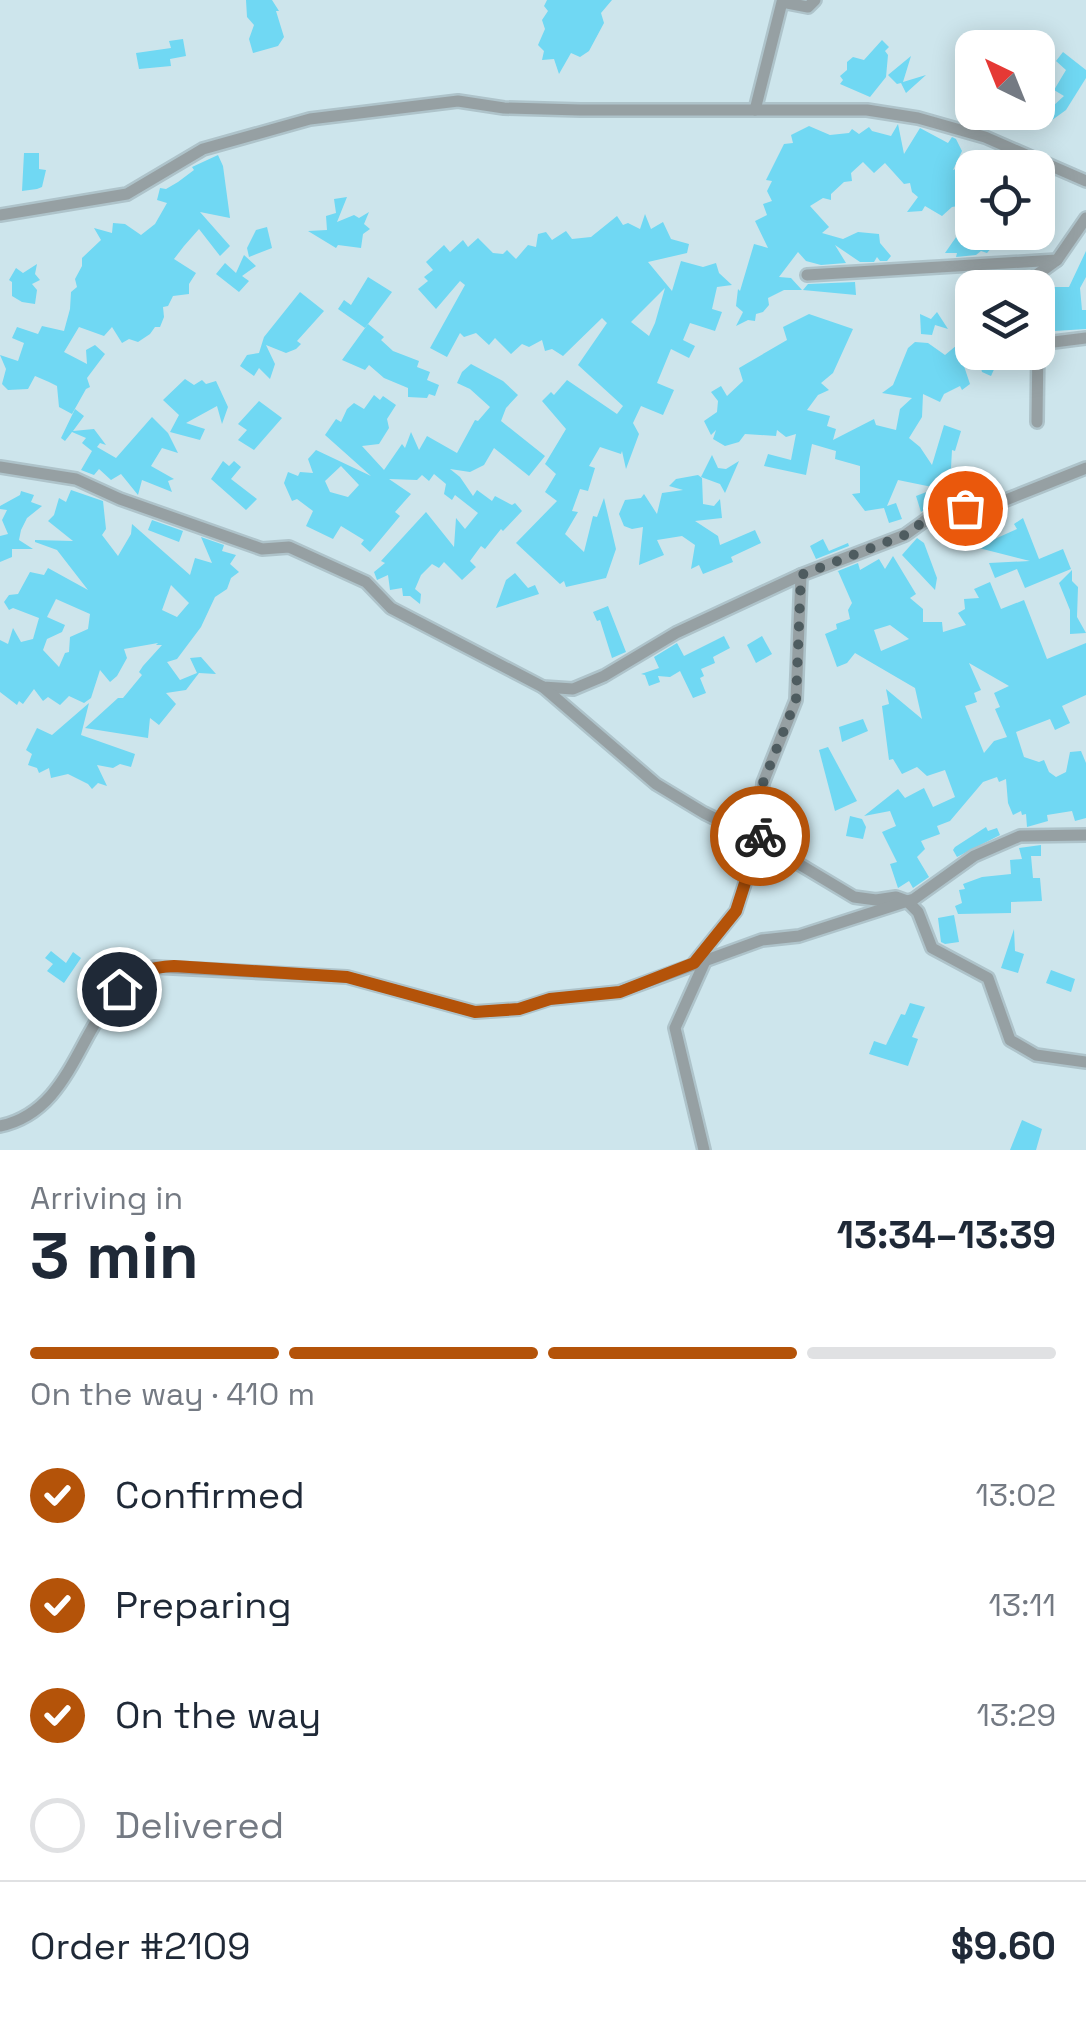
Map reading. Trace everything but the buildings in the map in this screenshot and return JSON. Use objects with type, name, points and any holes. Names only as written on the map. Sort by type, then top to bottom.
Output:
[{"type":"street","points":[[755,110],[782,2],[808,7],[816,0]]},
{"type":"street","points":[[0,215],[127,194],[203,149],[310,119],[458,101],[504,108],[580,110],[867,110],[918,118],[985,138],[1086,181]]},
{"type":"street","points":[[1043,270],[1057,260],[1086,218]]},
{"type":"street","points":[[808,275],[1057,260]]},
{"type":"street","points":[[1055,341],[1086,338]]},
{"type":"street","points":[[1038,370],[1038,422]]},
{"type":"street","points":[[0,467],[76,479],[120,499],[262,549],[290,547],[366,582],[391,608],[543,687],[656,784],[704,813],[759,840],[854,897],[896,897],[906,902],[918,912],[932,948],[988,978],[1010,1040],[1036,1054],[1086,1062]]},
{"type":"street","points":[[543,687],[573,689],[604,676],[676,633],[801,575],[905,535],[937,512],[993,505],[1086,468]]},
{"type":"street","points":[[704,1150],[675,1028],[700,961],[736,911],[759,840],[763,783],[796,700],[801,575]]},
{"type":"street","points":[[0,1126],[32,1111],[66,1079],[98,1016],[119,989],[135,974],[154,967],[347,977],[475,1012],[519,1009],[550,999],[620,992],[762,940],[798,936],[906,902],[939,884],[974,856],[1020,836],[1086,835]]},
{"type":"way so far","points":[[760,836],[763,783],[796,700],[801,575],[905,535],[937,512],[965,508]]},
{"type":"route","points":[[119,989],[135,974],[154,967],[174,966],[347,977],[475,1012],[519,1009],[550,999],[620,992],[694,963],[736,911],[760,836]]}]
